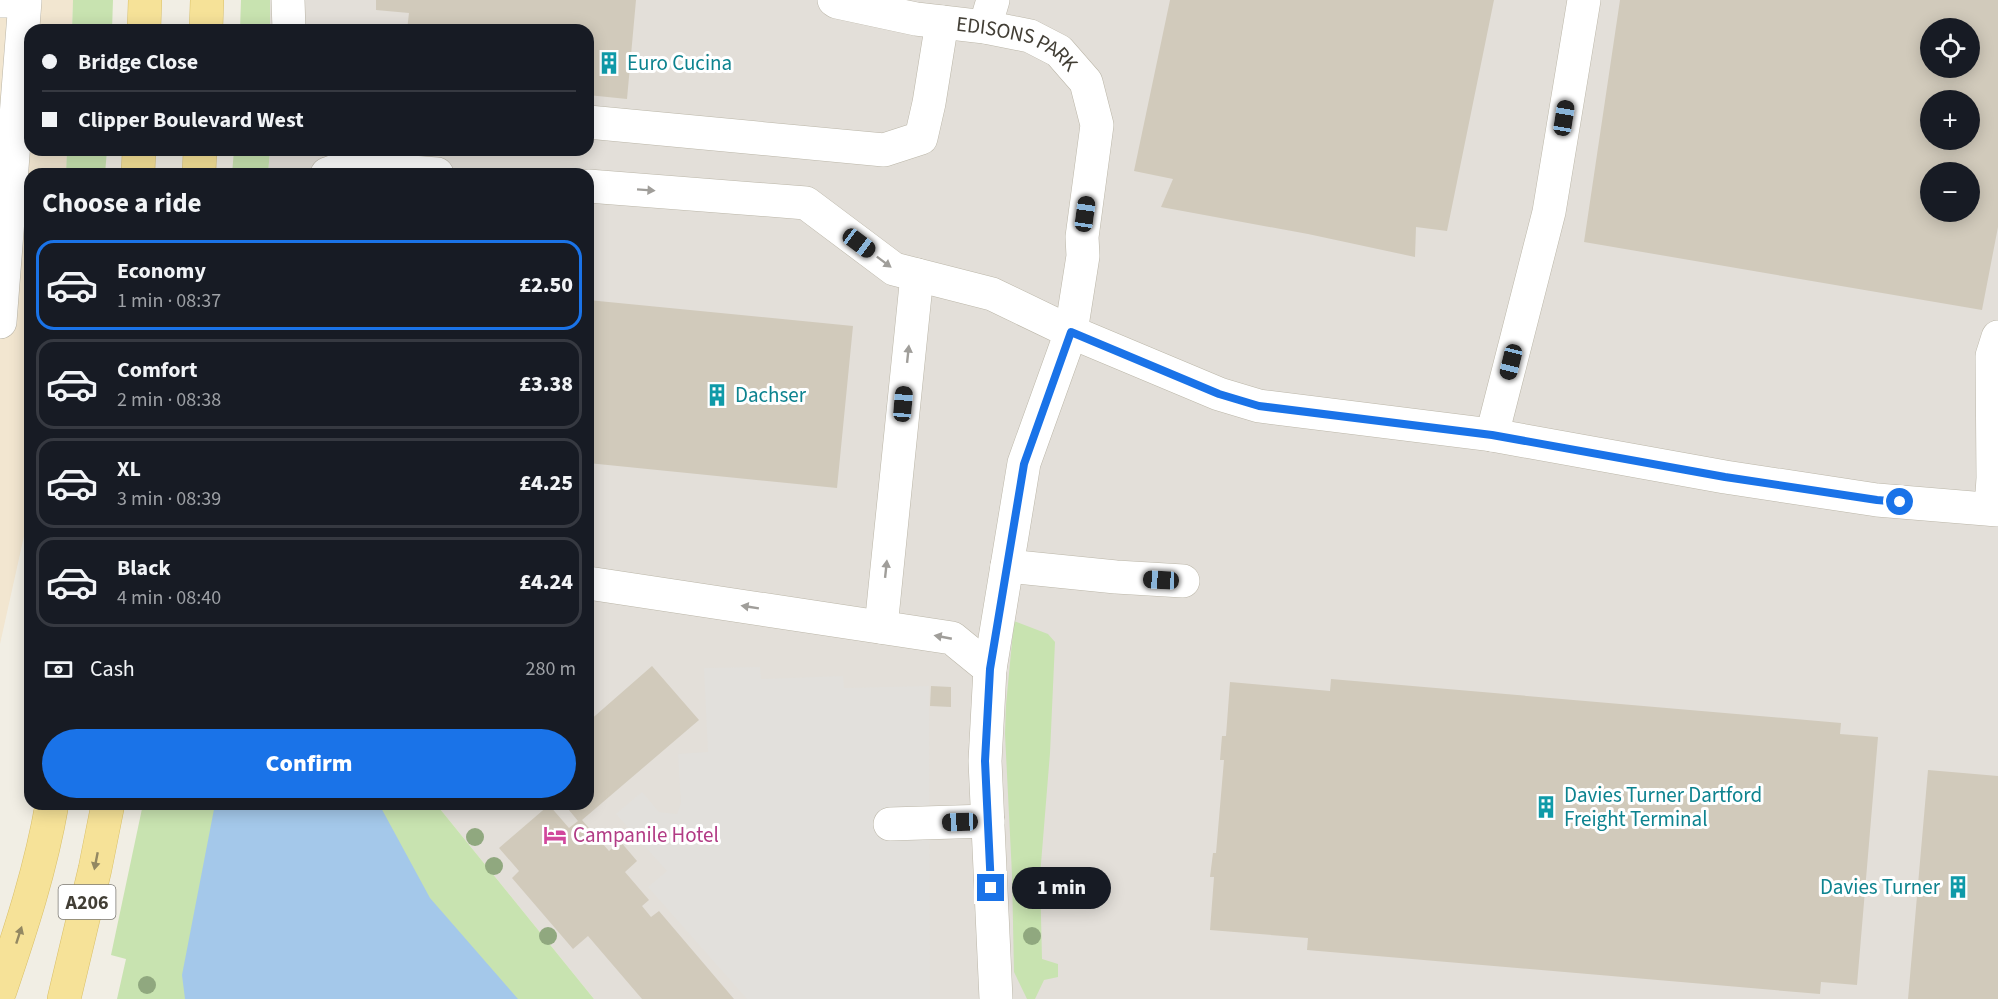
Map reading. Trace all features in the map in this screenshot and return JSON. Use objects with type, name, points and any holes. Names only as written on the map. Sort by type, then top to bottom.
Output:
[{"type":"main road","points":[[144,24],[145,0]]},
{"type":"main road","points":[[206,24],[207,0]]},
{"type":"main road","name":"A206","points":[[0,991],[44,850],[51,810]]},
{"type":"main road","name":"A206","points":[[64,999],[107,810]]},
{"type":"street","points":[[288,0],[289,24]]},
{"type":"street","name":"EDISONS PARK","points":[[834,0],[893,14],[942,22],[989,14],[1059,51],[1086,82],[1097,125],[1082,237],[1083,256],[1071,332],[1024,464],[990,669],[985,761],[996,999]]},
{"type":"street","points":[[1492,435],[1549,212],[1584,0]]},
{"type":"street","points":[[0,1],[25,1],[0,322]]},
{"type":"street","points":[[594,123],[884,150],[921,138],[942,22]]},
{"type":"street","points":[[343,168],[359,168]]},
{"type":"street","points":[[594,186],[807,203],[894,269],[992,294],[1071,332],[1219,394],[1259,406],[1492,435],[1725,477],[1877,500],[1994,510],[1992,356],[1998,337]]},
{"type":"street","points":[[881,627],[917,275]]},
{"type":"street","points":[[1007,566],[1183,581]]},
{"type":"street","points":[[594,584],[952,638],[990,669]]},
{"type":"street","points":[[890,824],[988,821]]},
{"type":"shaded area","points":[[0,0],[73,0],[72,24],[24,24],[24,156],[67,156],[66,168],[24,168],[24,536],[0,644]]},
{"type":"shaded area","points":[[270,0],[1998,0],[1998,999],[594,999],[441,810],[594,810],[594,168],[268,168],[270,156],[594,156],[594,24],[270,24]]},
{"type":"shaded area","points":[[760,667],[761,679],[843,676],[844,688],[929,686],[930,999],[747,999],[648,887],[667,871],[616,814],[642,792],[659,812],[677,814],[681,803],[678,754],[708,752],[704,668]]},
{"type":"green space","points":[[73,0],[113,0],[112,24],[72,24]]},
{"type":"green space","points":[[241,0],[270,0],[270,24],[240,24]]},
{"type":"green space","points":[[67,156],[106,156],[106,168],[66,168]]},
{"type":"green space","points":[[234,156],[270,156],[268,168],[232,168]]},
{"type":"green space","points":[[1014,621],[1048,634],[1055,642],[1050,753],[1040,876],[1042,959],[1058,964],[1058,977],[1044,980],[1035,999],[1027,999],[1014,972],[1005,734]]},
{"type":"green space","points":[[142,810],[441,810],[594,999],[117,999],[126,959],[111,955]]},
{"type":"water","points":[[214,810],[382,810],[430,898],[518,999],[185,999],[182,975]]},
{"type":"building","name":"Euro Cucina","points":[[376,0],[636,0],[627,99],[594,96],[594,24],[408,24],[409,13],[376,10]]},
{"type":"building","points":[[1170,0],[1494,0],[1447,231],[1416,227],[1415,257],[1308,234],[1161,207],[1173,179],[1134,171]]},
{"type":"building","points":[[1620,0],[1998,0],[1998,227],[1982,310],[1584,242]]},
{"type":"building","name":"Dachser","points":[[594,301],[853,326],[837,488],[594,464]]},
{"type":"building","name":"Campanile Hotel","points":[[652,666],[699,720],[594,810],[594,717]]},
{"type":"building","name":"Davies Turner Dartford Freight Terminal","points":[[1331,679],[1841,723],[1840,734],[1878,737],[1857,985],[1821,982],[1820,994],[1307,950],[1308,938],[1210,930],[1214,877],[1210,877],[1213,853],[1216,853],[1224,760],[1220,760],[1222,736],[1226,736],[1230,682],[1330,691]]},
{"type":"building","points":[[931,686],[951,687],[951,707],[930,706]]},
{"type":"building","name":"Davies Turner","points":[[1928,770],[1998,776],[1998,999],[1908,999]]},
{"type":"building","name":"Campanile Hotel","points":[[543,810],[553,810],[569,828],[578,821],[569,810],[594,810],[582,820],[609,851],[620,841],[637,861],[625,872],[649,900],[642,906],[651,917],[659,911],[734,999],[642,999],[588,936],[573,949],[512,878],[519,871],[499,848]]},
{"type":"place","name":"Euro Cucina","points":[[609,63]]},
{"type":"place","name":"Dachser","points":[[717,395]]},
{"type":"place","name":"Davies Turner Dartford Freight Terminal","points":[[1546,807]]},
{"type":"place","name":"Campanile Hotel","points":[[555,835]]},
{"type":"place","name":"Davies Turner","points":[[1958,887]]},
{"type":"route","points":[[991,888],[985,761],[990,669],[1024,464],[1071,332],[1219,394],[1259,406],[1492,435],[1725,477],[1900,502]]}]
